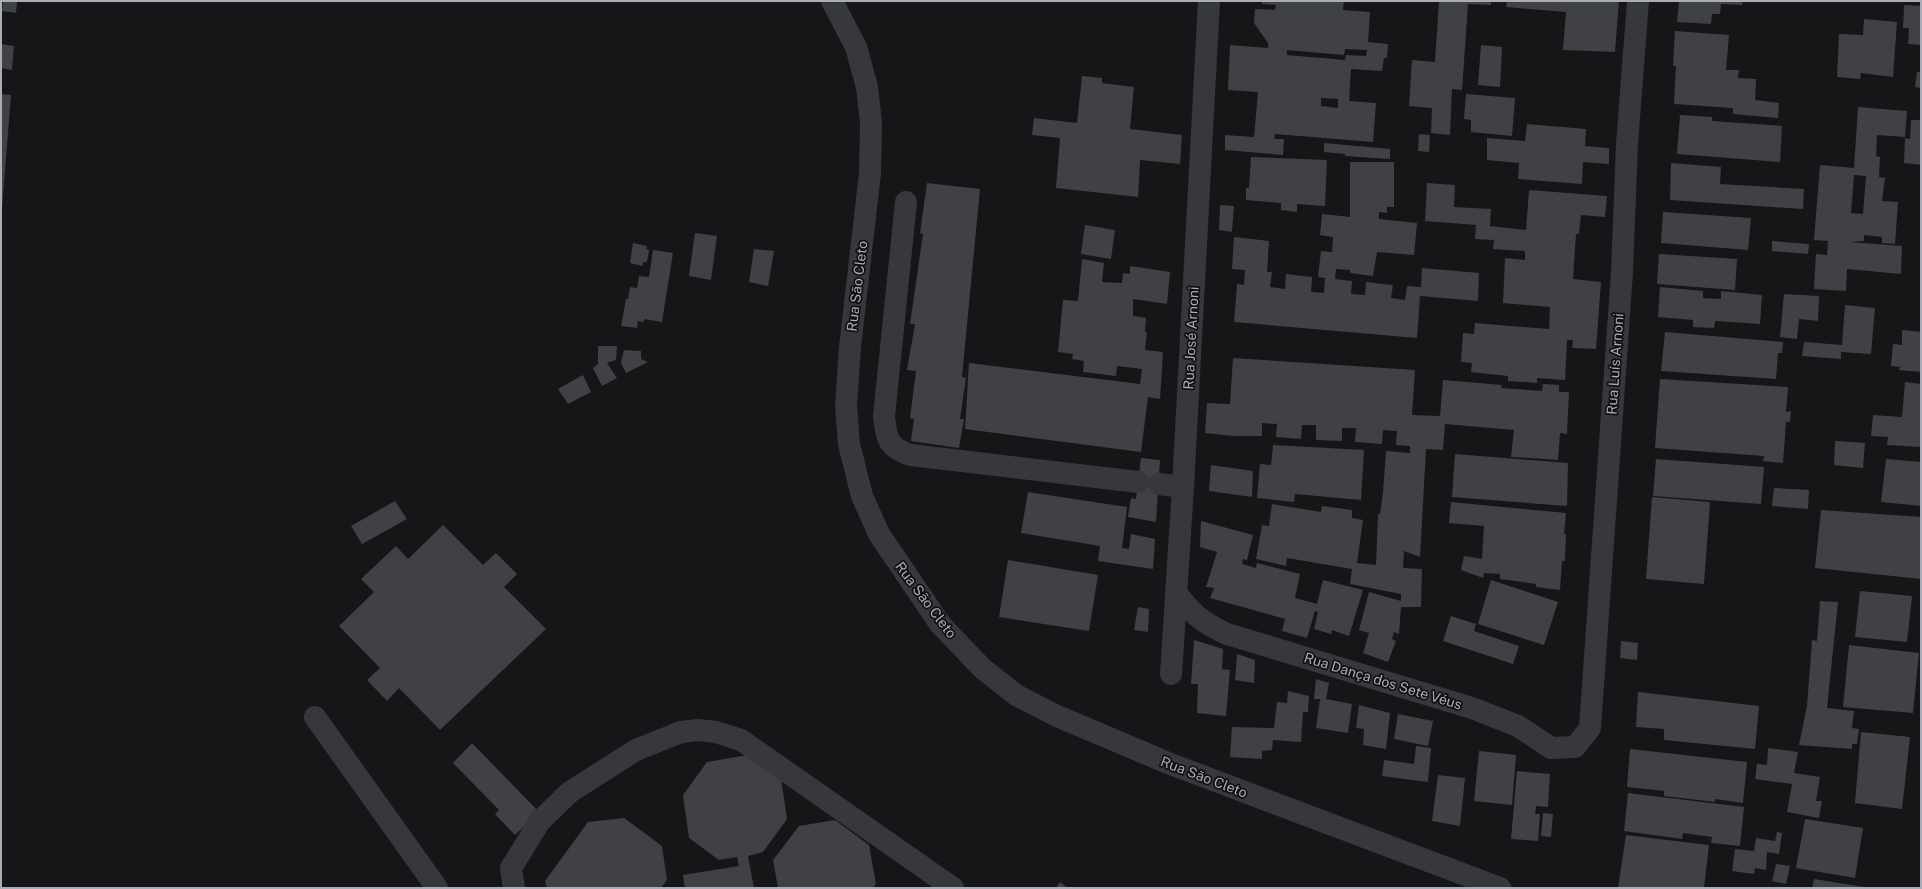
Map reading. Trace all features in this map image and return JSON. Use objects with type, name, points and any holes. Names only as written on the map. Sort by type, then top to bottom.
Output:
[{"type":"street","name":"Rua São Cleto","points":[[832,1],[856,47],[867,87],[871,123],[870,173],[850,347],[846,406],[850,444],[862,496],[879,534],[940,624],[982,668],[1005,686],[1016,694],[1058,716],[1175,766],[1500,888]]},
{"type":"street","name":"Rua José Arnoni","points":[[1170,674],[1183,487],[1209,1]]},
{"type":"street","name":"Rua Luís Arnoni","points":[[1590,728],[1622,272],[1627,144],[1638,1]]},
{"type":"street","points":[[906,202],[884,416],[886,433],[891,444],[900,452],[911,455],[1183,487]]},
{"type":"street","name":"Rua Dança dos Sete Véus","points":[[1176,593],[1194,615],[1209,626],[1228,634],[1472,708],[1518,726],[1551,748],[1575,747],[1590,728]]},
{"type":"street","points":[[315,717],[436,888]]},
{"type":"street","points":[[510,881],[540,821],[570,792],[636,750],[681,732],[698,730],[716,732],[741,740],[953,888]]},
{"type":"building","points":[[3,1],[17,2],[16,13],[2,11]]},
{"type":"building","points":[[1262,1],[1344,1],[1343,10],[1370,12],[1368,42],[1388,44],[1387,58],[1384,58],[1382,71],[1351,69],[1349,101],[1376,103],[1373,142],[1275,134],[1274,139],[1284,139],[1283,155],[1225,150],[1225,135],[1254,137],[1258,92],[1228,90],[1230,45],[1268,48],[1268,43],[1254,23],[1255,9],[1275,10],[1276,5],[1262,4]],"holes":[[[1345,49],[1367,50],[1366,56],[1346,55],[1345,60],[1287,55],[1287,50],[1344,55]],[[1321,98],[1338,99],[1338,108],[1321,106]]]},
{"type":"building","points":[[1439,1],[1491,1],[1491,5],[1468,4],[1462,90],[1452,89],[1450,135],[1431,133],[1432,108],[1409,106],[1412,60],[1435,62]]},
{"type":"building","points":[[1507,1],[1619,1],[1615,52],[1563,50],[1566,12],[1506,7]]},
{"type":"building","points":[[1679,1],[1743,1],[1742,5],[1721,4],[1720,14],[1712,14],[1711,24],[1677,22]]},
{"type":"building","points":[[1904,5],[1921,6],[1921,45],[1908,44],[1909,28],[1903,28]]},
{"type":"building","points":[[1864,19],[1897,22],[1893,77],[1861,73],[1860,79],[1837,77],[1839,34],[1863,35]]},
{"type":"building","points":[[1675,31],[1729,35],[1726,70],[1739,70],[1738,78],[1756,79],[1755,100],[1779,103],[1778,118],[1733,114],[1733,108],[1674,104],[1676,66],[1673,66]]},
{"type":"building","points":[[1,44],[14,46],[12,70],[1,68]]},
{"type":"building","points":[[1481,45],[1502,47],[1500,87],[1478,85]]},
{"type":"building","points":[[1917,72],[1921,72],[1921,88],[1915,87]]},
{"type":"building","points":[[1082,76],[1102,78],[1102,83],[1134,87],[1130,129],[1182,135],[1180,164],[1140,160],[1138,197],[1056,188],[1060,138],[1032,135],[1034,118],[1077,123]]},
{"type":"building","points":[[1,94],[11,95],[2,209],[1,209]]},
{"type":"building","points":[[1466,94],[1515,98],[1512,136],[1471,132],[1471,120],[1464,119]]},
{"type":"building","points":[[1858,107],[1907,111],[1905,137],[1877,135],[1876,156],[1880,157],[1879,177],[1885,178],[1882,201],[1898,202],[1895,244],[1882,243],[1882,237],[1864,235],[1864,241],[1849,242],[1902,246],[1901,274],[1847,269],[1846,291],[1814,289],[1816,254],[1827,255],[1828,241],[1814,240],[1820,165],[1854,168]],"holes":[[[1854,175],[1866,176],[1863,214],[1851,213]]]},
{"type":"building","points":[[1680,115],[1712,117],[1712,121],[1782,126],[1780,162],[1677,154]]},
{"type":"building","points":[[1911,120],[1921,120],[1921,165],[1904,163],[1905,138],[1910,139]]},
{"type":"building","points":[[1527,124],[1586,129],[1585,146],[1609,148],[1609,164],[1583,162],[1582,184],[1518,179],[1519,163],[1487,160],[1487,138],[1525,141]]},
{"type":"building","points":[[1419,134],[1430,135],[1429,152],[1418,151]]},
{"type":"building","points":[[1324,143],[1390,149],[1390,159],[1345,156],[1345,154],[1324,152]]},
{"type":"building","points":[[1251,157],[1327,160],[1325,206],[1297,204],[1297,212],[1281,210],[1281,203],[1246,200],[1246,188],[1249,188]]},
{"type":"building","points":[[1350,162],[1394,162],[1394,207],[1387,207],[1387,213],[1379,212],[1379,219],[1417,223],[1414,255],[1377,252],[1373,276],[1350,273],[1350,270],[1336,269],[1335,279],[1352,281],[1351,294],[1365,295],[1366,282],[1393,285],[1391,298],[1405,300],[1407,286],[1421,287],[1422,268],[1479,273],[1478,301],[1420,296],[1417,338],[1234,322],[1237,284],[1244,285],[1245,270],[1232,269],[1234,237],[1269,241],[1267,272],[1272,272],[1270,287],[1285,289],[1286,274],[1312,277],[1311,292],[1324,293],[1325,278],[1318,277],[1321,251],[1332,252],[1333,237],[1320,235],[1322,214],[1350,217]]},
{"type":"building","points":[[1671,163],[1721,167],[1720,184],[1804,189],[1803,209],[1670,200]]},
{"type":"building","points":[[927,183],[980,189],[962,377],[966,378],[960,419],[964,419],[959,448],[911,441],[914,419],[910,418],[916,371],[907,370],[915,324],[910,324],[923,234],[920,233]]},
{"type":"building","points":[[1427,183],[1455,185],[1454,207],[1491,209],[1490,226],[1526,230],[1529,190],[1607,196],[1605,217],[1581,215],[1579,234],[1576,234],[1573,279],[1601,282],[1596,349],[1572,348],[1573,340],[1567,340],[1565,380],[1537,378],[1537,383],[1508,381],[1508,376],[1471,372],[1472,363],[1461,362],[1463,333],[1474,334],[1475,323],[1549,329],[1550,307],[1503,303],[1505,258],[1525,260],[1525,251],[1493,249],[1494,240],[1475,239],[1476,225],[1425,221]]},
{"type":"building","points":[[1220,205],[1234,206],[1232,232],[1219,230]]},
{"type":"building","points":[[1663,212],[1751,218],[1748,250],[1661,243]]},
{"type":"building","points":[[1085,225],[1115,230],[1111,259],[1081,254]]},
{"type":"building","points":[[695,233],[717,236],[711,280],[689,276]]},
{"type":"building","points":[[1772,241],[1809,244],[1808,254],[1772,251]]},
{"type":"building","points":[[633,243],[647,246],[646,249],[649,250],[647,262],[643,262],[643,266],[630,263]]},
{"type":"building","points":[[754,249],[774,251],[768,286],[749,282]]},
{"type":"building","points":[[653,250],[673,253],[662,322],[644,319],[644,322],[638,321],[637,328],[621,326],[630,287],[637,288],[639,276],[649,277]]},
{"type":"building","points":[[1659,254],[1737,259],[1735,290],[1657,284]]},
{"type":"building","points":[[1082,259],[1104,263],[1102,282],[1122,283],[1123,273],[1130,274],[1130,266],[1170,272],[1167,304],[1133,299],[1133,316],[1146,318],[1145,332],[1147,332],[1145,350],[1163,352],[1160,399],[1148,397],[1141,452],[965,429],[969,363],[1140,384],[1142,369],[1117,366],[1116,376],[1083,372],[1084,361],[1072,359],[1073,354],[1058,352],[1063,300],[1078,301]]},
{"type":"building","points":[[1660,287],[1703,291],[1703,298],[1721,299],[1721,291],[1762,295],[1760,324],[1715,321],[1714,328],[1693,327],[1693,320],[1658,317]]},
{"type":"building","points":[[1784,294],[1819,296],[1818,321],[1799,319],[1797,339],[1780,337]]},
{"type":"building","points":[[1845,305],[1875,308],[1871,354],[1841,352],[1841,359],[1802,356],[1804,342],[1842,345]]},
{"type":"building","points":[[1902,330],[1921,332],[1921,372],[1899,370],[1900,367],[1891,366],[1893,344],[1902,345]]},
{"type":"building","points":[[1665,332],[1783,342],[1782,353],[1778,353],[1776,379],[1661,371]]},
{"type":"building","points":[[598,346],[617,346],[616,360],[607,363],[617,378],[602,386],[593,368],[598,364]]},
{"type":"building","points":[[624,350],[641,351],[641,359],[648,362],[626,373],[621,363]]},
{"type":"building","points":[[1233,358],[1415,370],[1412,415],[1440,416],[1443,380],[1502,385],[1501,388],[1542,391],[1543,384],[1559,385],[1559,392],[1569,392],[1567,434],[1560,433],[1558,460],[1511,457],[1514,430],[1445,424],[1443,450],[1426,449],[1420,557],[1404,551],[1403,568],[1422,569],[1421,607],[1401,607],[1399,634],[1394,632],[1392,639],[1396,641],[1388,662],[1363,653],[1369,633],[1359,630],[1369,592],[1401,601],[1401,594],[1350,584],[1352,569],[1287,558],[1286,566],[1256,559],[1262,525],[1269,526],[1272,504],[1321,512],[1322,506],[1352,510],[1352,518],[1363,520],[1357,563],[1376,565],[1378,514],[1380,514],[1383,492],[1386,451],[1410,453],[1410,446],[1396,445],[1397,431],[1383,430],[1382,444],[1355,442],[1356,428],[1342,428],[1342,441],[1316,440],[1316,425],[1302,425],[1301,439],[1276,437],[1277,424],[1262,423],[1262,436],[1234,436],[1205,433],[1207,403],[1230,404]]},
{"type":"building","points":[[583,375],[591,392],[568,404],[558,389]]},
{"type":"building","points":[[1660,379],[1788,387],[1786,412],[1791,411],[1790,422],[1786,422],[1783,463],[1763,461],[1764,456],[1655,448]]},
{"type":"building","points":[[1905,382],[1921,384],[1921,447],[1887,445],[1888,437],[1871,436],[1873,415],[1902,417]]},
{"type":"building","points":[[1835,441],[1865,443],[1863,468],[1834,465]]},
{"type":"building","points":[[1273,445],[1364,450],[1361,500],[1295,494],[1294,502],[1257,498],[1260,464],[1271,465]]},
{"type":"building","points":[[1455,454],[1568,463],[1567,506],[1452,497]]},
{"type":"building","points":[[1141,458],[1160,460],[1156,522],[1128,517],[1131,498],[1136,499]]},
{"type":"building","points":[[1656,459],[1764,467],[1761,504],[1653,496]]},
{"type":"building","points":[[1886,459],[1921,462],[1921,506],[1881,502]]},
{"type":"building","points":[[1211,465],[1253,471],[1252,497],[1209,491]]},
{"type":"building","points":[[1774,488],[1809,490],[1808,509],[1772,506]]},
{"type":"building","points":[[1028,492],[1127,507],[1122,548],[1129,549],[1131,534],[1155,539],[1153,569],[1098,561],[1100,546],[1021,533]]},
{"type":"building","points":[[1652,497],[1710,502],[1704,584],[1646,579]]},
{"type":"building","points":[[395,501],[407,519],[362,544],[351,526]]},
{"type":"building","points":[[1451,502],[1566,513],[1564,534],[1566,534],[1565,561],[1562,561],[1560,590],[1536,587],[1536,584],[1500,579],[1500,574],[1484,573],[1483,578],[1461,570],[1464,556],[1482,559],[1484,526],[1449,523]]},
{"type":"building","points":[[1821,510],[1921,517],[1921,579],[1815,568]]},
{"type":"building","points":[[1201,521],[1253,535],[1247,560],[1243,559],[1242,564],[1256,568],[1257,563],[1300,574],[1295,598],[1317,604],[1323,580],[1363,590],[1349,636],[1332,630],[1331,634],[1314,629],[1318,612],[1315,611],[1307,638],[1282,631],[1285,619],[1210,598],[1214,588],[1206,587],[1217,552],[1200,547]]},
{"type":"building","points":[[443,525],[483,565],[496,553],[517,574],[504,587],[546,629],[440,730],[399,688],[387,701],[367,680],[380,668],[339,626],[374,592],[361,579],[396,546],[408,559]]},
{"type":"building","points":[[1008,560],[1098,575],[1089,631],[999,617]]},
{"type":"building","points":[[1491,580],[1558,602],[1544,645],[1478,624]]},
{"type":"building","points":[[1860,591],[1912,596],[1907,642],[1855,637]]},
{"type":"building","points":[[1820,601],[1838,602],[1827,708],[1854,711],[1852,728],[1859,729],[1857,744],[1852,744],[1852,749],[1799,745],[1807,706],[1812,640],[1817,641]]},
{"type":"building","points":[[1138,607],[1149,609],[1148,632],[1134,630]]},
{"type":"building","points":[[1451,616],[1476,624],[1474,631],[1519,646],[1513,664],[1443,641]]},
{"type":"building","points":[[1194,640],[1223,649],[1222,669],[1230,670],[1226,716],[1197,713],[1198,684],[1191,684]]},
{"type":"building","points":[[1621,641],[1638,643],[1637,660],[1620,658]]},
{"type":"building","points":[[1849,645],[1919,653],[1913,713],[1843,707]]},
{"type":"building","points":[[1237,654],[1255,660],[1254,683],[1235,680]]},
{"type":"building","points":[[1316,679],[1329,683],[1326,699],[1352,704],[1348,733],[1316,728],[1320,699],[1314,699]]},
{"type":"building","points":[[1288,691],[1309,696],[1308,712],[1303,712],[1301,742],[1273,740],[1272,750],[1262,751],[1262,759],[1230,757],[1232,727],[1274,728],[1277,702],[1287,703]]},
{"type":"building","points":[[1638,692],[1759,706],[1755,749],[1664,740],[1664,729],[1636,727]]},
{"type":"building","points":[[1359,705],[1390,713],[1386,749],[1363,745],[1364,729],[1356,728]]},
{"type":"building","points":[[1398,714],[1433,721],[1428,746],[1394,739]]},
{"type":"building","points":[[1861,732],[1910,737],[1902,809],[1855,803]]},
{"type":"building","points":[[472,743],[539,812],[515,835],[495,814],[499,810],[453,763]]},
{"type":"building","points":[[1416,746],[1431,748],[1428,782],[1382,776],[1384,760],[1414,764]]},
{"type":"building","points":[[1768,748],[1798,752],[1794,773],[1820,777],[1816,801],[1822,801],[1819,818],[1787,812],[1792,784],[1755,779],[1757,764],[1767,765]]},
{"type":"building","points":[[1630,749],[1747,762],[1743,803],[1715,799],[1715,802],[1664,796],[1664,791],[1627,787]]},
{"type":"building","points":[[1479,751],[1516,755],[1512,805],[1474,801]]},
{"type":"building","points":[[748,755],[781,779],[787,819],[763,852],[748,856],[754,888],[685,888],[683,875],[739,866],[737,857],[719,860],[689,838],[683,795],[707,762]]},
{"type":"building","points":[[1517,771],[1550,774],[1548,807],[1536,806],[1535,814],[1540,814],[1538,841],[1511,839]]},
{"type":"building","points":[[1438,775],[1465,778],[1460,826],[1432,821]]},
{"type":"building","points":[[1628,793],[1744,807],[1740,846],[1711,843],[1712,837],[1683,833],[1682,839],[1624,831]]},
{"type":"building","points":[[1543,813],[1553,814],[1551,837],[1541,836]]},
{"type":"building","points":[[624,818],[662,846],[667,880],[661,888],[547,888],[545,881],[588,822]]},
{"type":"building","points":[[1805,819],[1863,828],[1855,878],[1796,868]]},
{"type":"building","points":[[835,820],[869,845],[876,884],[873,888],[778,888],[773,860],[799,826]]},
{"type":"building","points":[[1777,832],[1782,833],[1779,854],[1767,852],[1766,870],[1755,868],[1754,874],[1732,871],[1735,849],[1754,851],[1756,838],[1775,841]]},
{"type":"building","points":[[1626,835],[1709,845],[1704,888],[1618,888]]},
{"type":"building","points":[[1776,864],[1790,866],[1786,884],[1772,881]]},
{"type":"building","points":[[1814,879],[1864,887],[1864,888],[1812,888]]},
{"type":"building","points":[[1060,882],[1068,888],[1056,888]]}]
